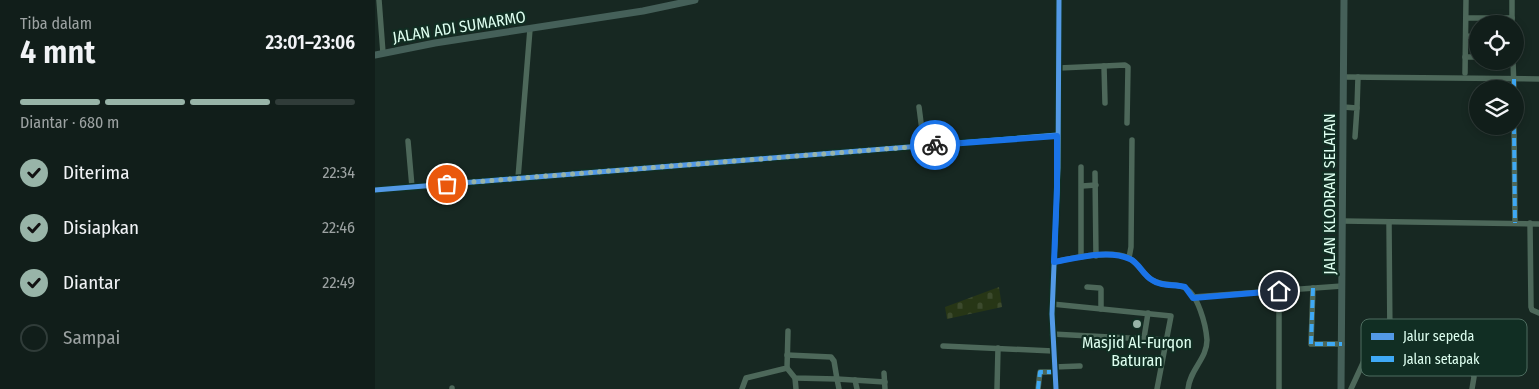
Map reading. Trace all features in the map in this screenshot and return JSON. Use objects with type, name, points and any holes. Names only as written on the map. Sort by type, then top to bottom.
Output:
[{"type":"main road","name":"JALAN ADI SUMARMO","points":[[375,55],[435,43],[529,29],[695,0]]},
{"type":"main road","name":"JALAN KLODRAN SELATAN","points":[[1341,389],[1344,0]]},
{"type":"street","points":[[379,0],[383,53]]},
{"type":"street","points":[[1056,389],[1052,304],[1057,187],[1059,0]]},
{"type":"street","points":[[1465,73],[1466,0]]},
{"type":"street","points":[[1512,0],[1512,15]]},
{"type":"street","points":[[518,178],[529,29]]},
{"type":"street","points":[[1059,68],[1125,65],[1128,67],[1127,123]]},
{"type":"street","points":[[1104,66],[1105,103]]},
{"type":"street","points":[[1514,70],[1514,79]]},
{"type":"street","points":[[1344,77],[1539,79]]},
{"type":"street","points":[[1355,137],[1358,77]]},
{"type":"street","points":[[919,107],[923,146]]},
{"type":"street","points":[[1343,107],[1357,108]]},
{"type":"street","points":[[1514,135],[1515,223]]},
{"type":"street","points":[[375,190],[1057,136]]},
{"type":"street","points":[[1129,258],[1131,247],[1132,140]]},
{"type":"street","points":[[408,141],[411,187]]},
{"type":"street","points":[[1081,167],[1081,257]]},
{"type":"street","points":[[1095,173],[1096,256]]},
{"type":"street","points":[[1081,186],[1096,186]]},
{"type":"street","points":[[1343,221],[1539,224]]},
{"type":"street","points":[[1389,222],[1390,319]]},
{"type":"street","points":[[1530,223],[1531,307],[1532,310],[1539,313]]},
{"type":"street","points":[[1054,262],[1113,254],[1129,258],[1153,281],[1185,287],[1204,319],[1207,346],[1206,352],[1192,374],[1188,389]]},
{"type":"street","points":[[1193,298],[1342,286]]},
{"type":"street","points":[[1087,287],[1101,289],[1101,309]]},
{"type":"street","points":[[1313,288],[1311,344],[1342,344]]},
{"type":"street","points":[[1279,291],[1279,389]]},
{"type":"street","points":[[1052,304],[1171,316],[1157,389]]},
{"type":"street","points":[[1144,338],[1148,313]]},
{"type":"street","points":[[788,331],[787,368],[795,378],[796,389]]},
{"type":"street","points":[[1052,334],[1167,340]]},
{"type":"street","points":[[943,346],[1053,351]]},
{"type":"street","points":[[997,389],[998,348]]},
{"type":"street","points":[[787,355],[833,358],[839,389]]},
{"type":"street","points":[[1038,389],[1040,371],[1080,366]]},
{"type":"street","points":[[1351,389],[1361,367]]},
{"type":"street","points":[[742,389],[746,378],[787,368]]},
{"type":"street","points":[[884,372],[885,389]]},
{"type":"street","points":[[1472,389],[1474,376]]},
{"type":"street","points":[[795,378],[885,382]]},
{"type":"street","points":[[855,380],[857,389]]},
{"type":"green space","points":[[999,287],[1002,307],[947,319],[945,307]]},
{"type":"marked path","points":[[1514,135],[1515,223]]},
{"type":"marked path","points":[[1313,288],[1311,344],[1342,344]]},
{"type":"marked path","points":[[1038,389],[1040,372],[1055,372]]},
{"type":"cycle path","points":[[1056,389],[1052,314],[1058,168],[1059,0]]},
{"type":"cycle path","points":[[375,190],[1057,135]]},
{"type":"way so far","points":[[447,184],[935,145]]},
{"type":"place","name":"Masjid Al-Furqon Baturan","points":[[1137,324]]},
{"type":"route","points":[[935,145],[1057,136],[1058,168],[1054,262],[1113,254],[1132,260],[1146,275],[1159,284],[1185,287],[1193,298],[1279,291]]}]
